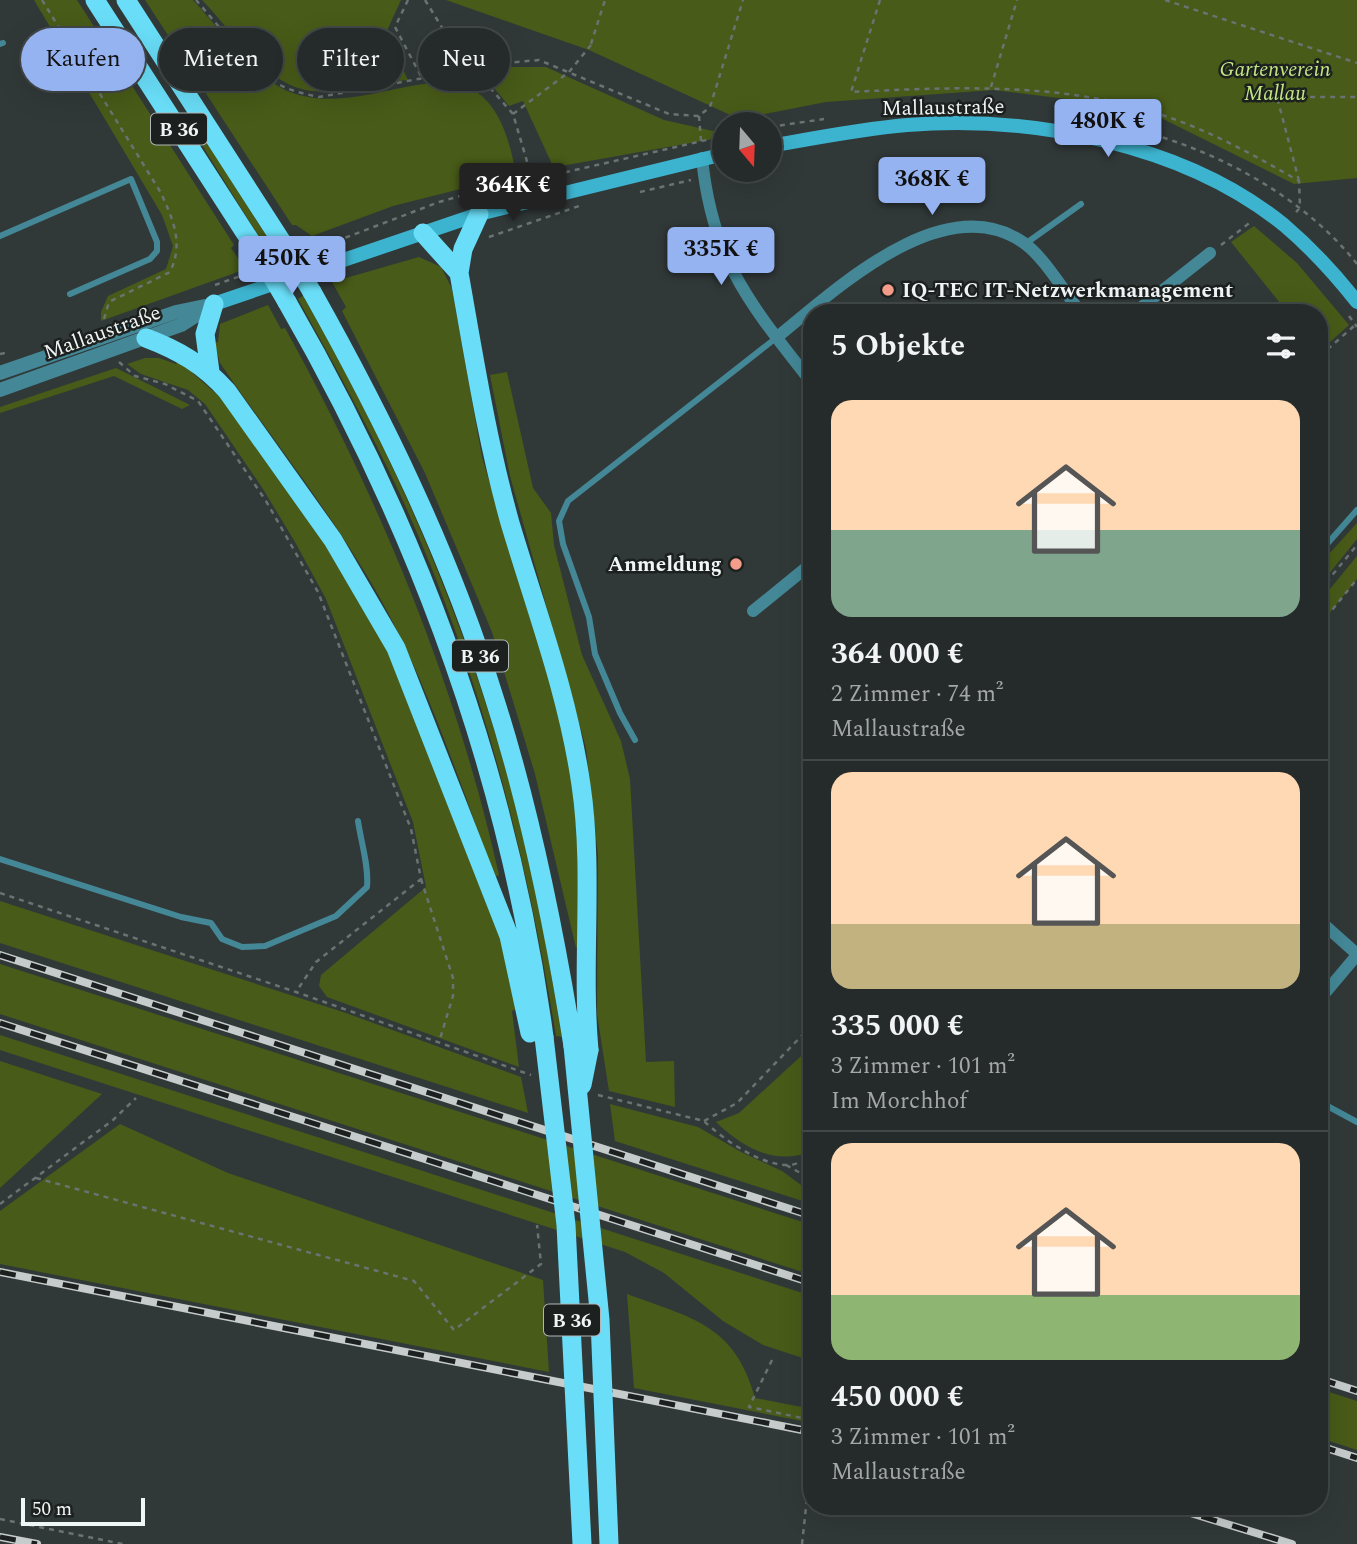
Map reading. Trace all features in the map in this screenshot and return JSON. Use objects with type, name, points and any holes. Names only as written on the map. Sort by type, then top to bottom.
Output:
[{"type":"highway","name":"B 36","points":[[95,0],[260,264],[287,302],[380,477],[460,679],[515,871],[537,1035],[551,1096],[566,1224],[582,1544]]},
{"type":"highway","name":"B 36","points":[[126,0],[292,253],[400,459],[459,598],[489,679],[517,776],[581,1048],[579,1100],[600,1320],[610,1544]]},
{"type":"highway","points":[[479,214],[463,249],[459,273],[492,454],[558,675],[581,785],[587,853],[581,1048]]},
{"type":"highway","points":[[423,233],[459,273]]},
{"type":"highway","points":[[211,296],[205,334],[211,372]]},
{"type":"highway","points":[[146,338],[175,348],[211,372],[247,417],[333,540],[397,648],[509,936],[537,1035]]},
{"type":"main road","name":"Mallaustraße","points":[[782,144],[865,130],[950,123],[1025,127],[1095,137],[1184,166],[1265,211],[1328,266],[1357,302]]},
{"type":"main road","name":"Mallaustraße","points":[[211,296],[479,214],[712,156]]},
{"type":"street","points":[[702,158],[711,213],[726,258],[749,303],[803,372]]},
{"type":"street","points":[[818,304],[872,261],[907,243],[945,232],[974,228],[1006,234],[1025,244],[1074,304]]},
{"type":"street","points":[[1145,304],[1210,253]]},
{"type":"street","name":"Mallaustraße","points":[[0,390],[181,325],[211,296]]},
{"type":"street","name":"Mallaustraße","points":[[4,370],[176,312],[211,296]]},
{"type":"street","points":[[776,338],[803,316]]},
{"type":"street","points":[[753,611],[803,570]]},
{"type":"street","points":[[1328,928],[1357,955],[1328,989]]},
{"type":"lane","points":[[0,236],[131,179],[157,242],[157,251],[150,259],[70,294]]},
{"type":"lane","points":[[1025,244],[1081,204]]},
{"type":"lane","points":[[635,740],[620,713],[595,653],[589,617],[562,544],[559,521],[568,501],[776,338]]},
{"type":"lane","points":[[1328,543],[1357,510]]},
{"type":"lane","points":[[0,859],[181,917],[211,923],[222,939],[253,948],[265,946],[336,916],[368,887],[369,873],[363,859],[358,821]]},
{"type":"lane","points":[[1328,1106],[1357,1122]]},
{"type":"path","points":[[196,0],[262,69],[280,85],[300,93],[319,97],[418,81]]},
{"type":"path","points":[[408,0],[395,27],[418,71]]},
{"type":"path","points":[[425,0],[442,28]]},
{"type":"path","points":[[589,50],[605,0]]},
{"type":"path","points":[[510,63],[539,60],[669,114],[699,116],[710,107],[743,0]]},
{"type":"path","points":[[880,0],[851,92],[991,87],[1087,99],[1158,114],[1242,148],[1299,181]]},
{"type":"path","points":[[991,87],[1017,0]]},
{"type":"path","points":[[1165,0],[1357,62]]},
{"type":"path","points":[[513,114],[569,72],[591,45]]},
{"type":"path","points":[[493,91],[513,114],[532,176]]},
{"type":"path","points":[[1284,226],[1300,207],[1299,181],[1277,97],[1357,97]]},
{"type":"path","points":[[699,116],[701,141]]},
{"type":"path","points":[[292,253],[439,202],[532,176],[562,173],[712,139]]},
{"type":"path","points":[[636,193],[704,177]]},
{"type":"path","points":[[463,249],[473,252],[485,239],[582,205]]},
{"type":"path","points":[[1210,253],[1255,219]]},
{"type":"path","points":[[211,296],[260,264]]},
{"type":"path","points":[[1328,349],[1356,325]]},
{"type":"path","points":[[130,361],[120,363],[135,376],[165,384],[198,401],[266,501],[318,592],[411,829],[421,879],[453,978],[453,996],[439,1042]]},
{"type":"path","points":[[1328,580],[1357,545]]},
{"type":"path","points":[[1328,615],[1357,579]]},
{"type":"path","points":[[296,992],[316,962],[421,879]]},
{"type":"path","points":[[0,893],[296,992],[531,1075]]},
{"type":"path","points":[[704,1121],[737,1104],[803,1034]]},
{"type":"path","points":[[598,1094],[704,1121],[737,1145],[803,1174]]},
{"type":"path","points":[[0,1205],[113,1120],[135,1098]]},
{"type":"path","points":[[786,1165],[803,1159]]},
{"type":"path","points":[[36,1178],[414,1281],[454,1330],[541,1264],[537,1225]]},
{"type":"path","points":[[772,1360],[748,1407],[803,1418]]},
{"type":"path","points":[[802,1544],[805,1515]]},
{"type":"path","points":[[0,1519],[123,1544]]},
{"type":"green space","points":[[34,0],[77,0],[95,28],[51,28]]},
{"type":"green space","points":[[145,0],[193,0],[217,28],[163,28]]},
{"type":"green space","points":[[202,0],[401,0],[388,28],[297,28],[297,87],[283,81],[283,28],[227,28]]},
{"type":"green space","name":"Gartenverein Mallau","points":[[446,0],[1357,0],[1357,178],[1294,184],[1161,118],[1091,102],[994,90],[826,102],[775,112],[724,112],[589,50]]},
{"type":"green space","points":[[510,67],[546,67],[664,120],[712,131],[712,139],[550,168],[551,162],[523,101],[509,106],[497,91],[510,91]]},
{"type":"green space","points":[[418,86],[418,91],[471,91],[482,96],[502,125],[516,175],[393,206],[312,236],[292,225],[204,91],[283,91],[283,88],[325,99],[404,91],[404,88]]},
{"type":"green space","points":[[88,91],[135,91],[234,245],[231,248],[246,269],[101,321],[101,312],[108,296],[166,269],[173,246],[162,215]]},
{"type":"green space","points":[[197,126],[277,253],[271,256],[192,129]]},
{"type":"green space","points":[[1254,226],[1297,263],[1349,325],[1328,344],[1328,304],[1281,304],[1231,242]]},
{"type":"green space","points":[[419,257],[441,267],[452,289],[482,457],[564,730],[577,817],[579,943],[576,948],[535,774],[492,632],[425,473],[342,311],[346,307],[332,282]]},
{"type":"green space","points":[[303,296],[372,425],[459,625],[504,763],[529,859],[562,1037],[556,1036],[514,827],[496,759],[453,623],[399,492],[298,299]]},
{"type":"green space","points":[[268,305],[281,329],[285,328],[320,393],[412,594],[461,733],[499,875],[495,877],[427,695],[376,591],[340,532],[220,363],[214,343],[218,342],[220,324]]},
{"type":"green space","points":[[145,358],[159,358],[176,364],[179,361],[222,399],[296,498],[383,637],[503,944],[516,1009],[512,1011],[519,1067],[327,997],[319,986],[321,975],[426,887],[413,822],[326,599],[295,542],[263,489],[205,404],[188,390],[141,374],[127,364]]},
{"type":"green space","points":[[116,368],[190,405],[182,409],[114,376],[0,413],[0,407]]},
{"type":"green space","points":[[507,372],[533,488],[551,513],[554,545],[582,655],[621,741],[630,779],[646,1062],[674,1061],[675,1107],[609,1091],[597,1014],[598,855],[586,748],[510,476],[490,375]]},
{"type":"green space","points":[[1357,523],[1357,539],[1328,575],[1328,555]]},
{"type":"green space","points":[[1357,556],[1357,579],[1328,615],[1328,591]]},
{"type":"green space","points":[[0,901],[346,1013],[521,1077],[528,1113],[0,943]]},
{"type":"green space","points":[[0,964],[803,1222],[803,1272],[0,1014]]},
{"type":"green space","points":[[0,1035],[803,1293],[803,1358],[763,1345],[723,1321],[664,1273],[625,1252],[0,1050]]},
{"type":"green space","points":[[803,1054],[803,1154],[785,1156],[760,1152],[737,1140],[716,1122],[739,1113]]},
{"type":"green space","points":[[0,1061],[102,1094],[0,1188]]},
{"type":"green space","points":[[610,1104],[698,1127],[741,1152],[782,1171],[803,1186],[803,1201],[615,1141]]},
{"type":"green space","points":[[120,1124],[228,1173],[543,1280],[549,1372],[0,1264],[0,1211]]},
{"type":"green space","points":[[627,1294],[708,1327],[736,1354],[755,1398],[803,1407],[803,1421],[634,1388]]},
{"type":"green space","points":[[1328,1392],[1357,1401],[1357,1450],[1328,1441]]},
{"type":"railway","points":[[0,955],[803,1213]]},
{"type":"railway","points":[[0,1023],[803,1280]]},
{"type":"railway","points":[[0,1272],[803,1430]]},
{"type":"railway","points":[[1328,1382],[1357,1391]]},
{"type":"railway","points":[[1328,1449],[1357,1458]]},
{"type":"railway","points":[[1197,1515],[1292,1544]]},
{"type":"railway","points":[[0,1537],[37,1544]]},
{"type":"place","name":"IQ-TEC IT-Netzwerkmanagement","points":[[888,290]]},
{"type":"place","name":"Anmeldung","points":[[736,564]]}]
